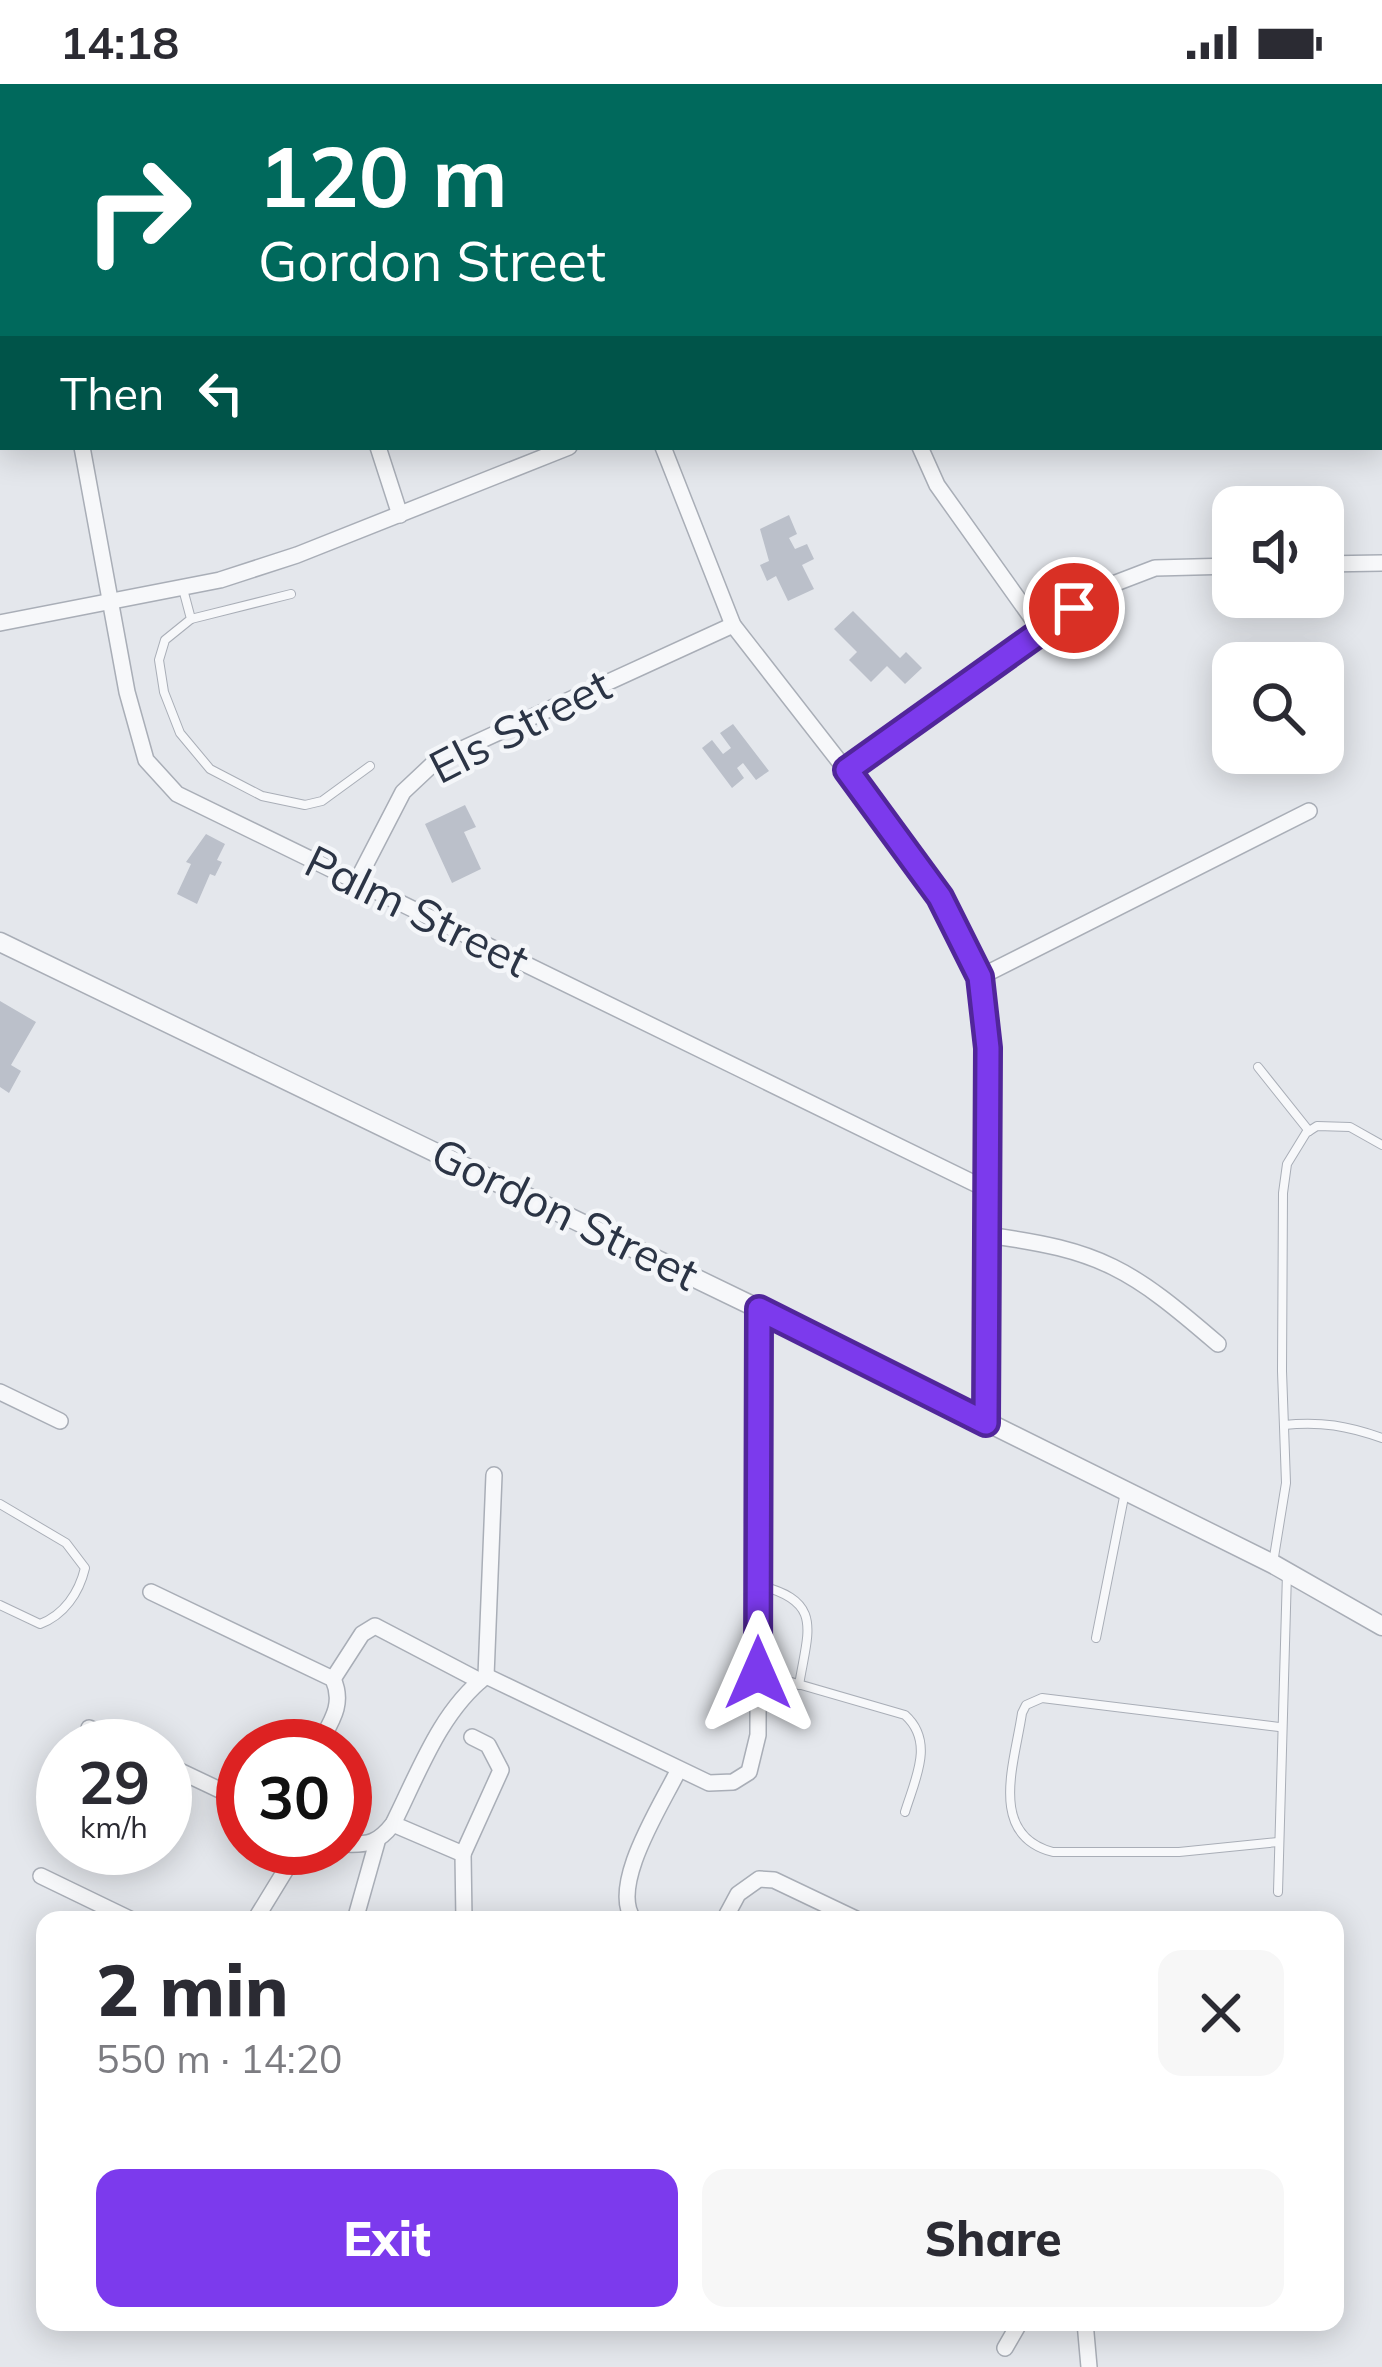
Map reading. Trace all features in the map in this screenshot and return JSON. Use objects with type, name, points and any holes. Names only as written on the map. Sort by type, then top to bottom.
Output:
[{"type":"street","name":"Palm Street","points":[[82,450],[108,604],[146,760],[160,778],[199,807],[986,1189]]},
{"type":"street","points":[[379,450],[400,515]]},
{"type":"street","points":[[0,623],[182,588],[297,555],[562,450]]},
{"type":"street","points":[[664,450],[733,625],[940,897],[980,977],[988,1048],[986,1423]]},
{"type":"street","points":[[921,450],[937,484],[1041,631]]},
{"type":"street","points":[[1344,564],[1382,563]]},
{"type":"street","points":[[847,770],[1108,586],[1139,572],[1212,566]]},
{"type":"street","name":"Els Street","points":[[356,881],[403,792],[436,761],[733,625]]},
{"type":"street","points":[[980,977],[1309,811]]},
{"type":"street","name":"Gordon Street","points":[[0,942],[759,1309],[1280,1568],[1382,1625]]},
{"type":"street","points":[[986,1235],[1053,1243],[1091,1255],[1156,1290],[1218,1344]]},
{"type":"street","points":[[333,1679],[362,1634],[375,1627],[709,1784],[724,1784],[749,1772],[758,1735],[759,1309]]},
{"type":"street","points":[[0,1392],[60,1421]]},
{"type":"street","points":[[358,1911],[377,1842],[393,1824],[447,1717],[466,1691],[483,1678],[494,1474]]},
{"type":"street","points":[[151,1592],[333,1679],[339,1696],[332,1719]]},
{"type":"street","points":[[464,1911],[464,1854],[501,1769],[488,1745],[472,1737]]},
{"type":"street","points":[[630,1911],[626,1891],[636,1858],[678,1771]]},
{"type":"street","points":[[393,1824],[464,1854]]},
{"type":"street","points":[[372,1842],[377,1842]]},
{"type":"street","points":[[261,1911],[282,1875]]},
{"type":"street","points":[[41,1876],[113,1911]]},
{"type":"street","points":[[729,1911],[738,1894],[759,1879],[774,1880],[839,1911]]},
{"type":"street","points":[[1004,2348],[1014,2331]]},
{"type":"street","points":[[1086,2331],[1089,2367]]},
{"type":"lane","points":[[182,588],[190,619]]},
{"type":"lane","points":[[291,594],[190,619],[165,640],[159,660],[164,692],[180,733],[210,769],[262,796],[305,805],[322,801],[370,766]]},
{"type":"lane","points":[[1258,1067],[1310,1131]]},
{"type":"lane","points":[[1278,1892],[1280,1568],[1286,1483],[1283,1193],[1287,1164],[1310,1131],[1330,1124],[1349,1126],[1382,1144]]},
{"type":"lane","points":[[1284,1425],[1347,1425],[1382,1438]]},
{"type":"lane","points":[[1096,1638],[1125,1491]]},
{"type":"lane","points":[[0,1504],[66,1543],[85,1568],[64,1610],[46,1623],[0,1605]]},
{"type":"lane","points":[[758,1586],[786,1592],[806,1614],[799,1685]]},
{"type":"lane","points":[[758,1673],[905,1715],[918,1728],[922,1746],[905,1812]]},
{"type":"lane","points":[[1278,1842],[1179,1852],[1053,1852],[1034,1848],[1022,1836],[1012,1820],[1009,1799],[1022,1714],[1026,1706],[1042,1698],[1280,1727]]},
{"type":"building","points":[[789,515],[797,534],[789,538],[795,549],[807,544],[814,559],[802,565],[814,589],[788,601],[776,576],[767,581],[760,565],[769,561],[760,529]]},
{"type":"building","points":[[853,611],[900,658],[906,652],[922,668],[905,684],[887,666],[871,682],[849,660],[857,652],[834,629]]},
{"type":"building","points":[[733,724],[769,771],[756,780],[743,763],[737,768],[744,778],[732,788],[702,748],[712,740],[723,754],[731,748],[720,733]]},
{"type":"building","points":[[465,805],[476,827],[464,832],[481,869],[452,883],[425,824]]},
{"type":"building","points":[[206,834],[225,844],[217,860],[222,862],[215,876],[210,874],[197,904],[177,894],[191,864],[186,862]]},
{"type":"building","points":[[0,1001],[36,1022],[11,1065],[21,1071],[9,1093],[0,1087]]},
{"type":"route","points":[[758,1673],[759,1309],[986,1423],[988,1048],[980,977],[940,897],[847,770],[1074,608]]}]
